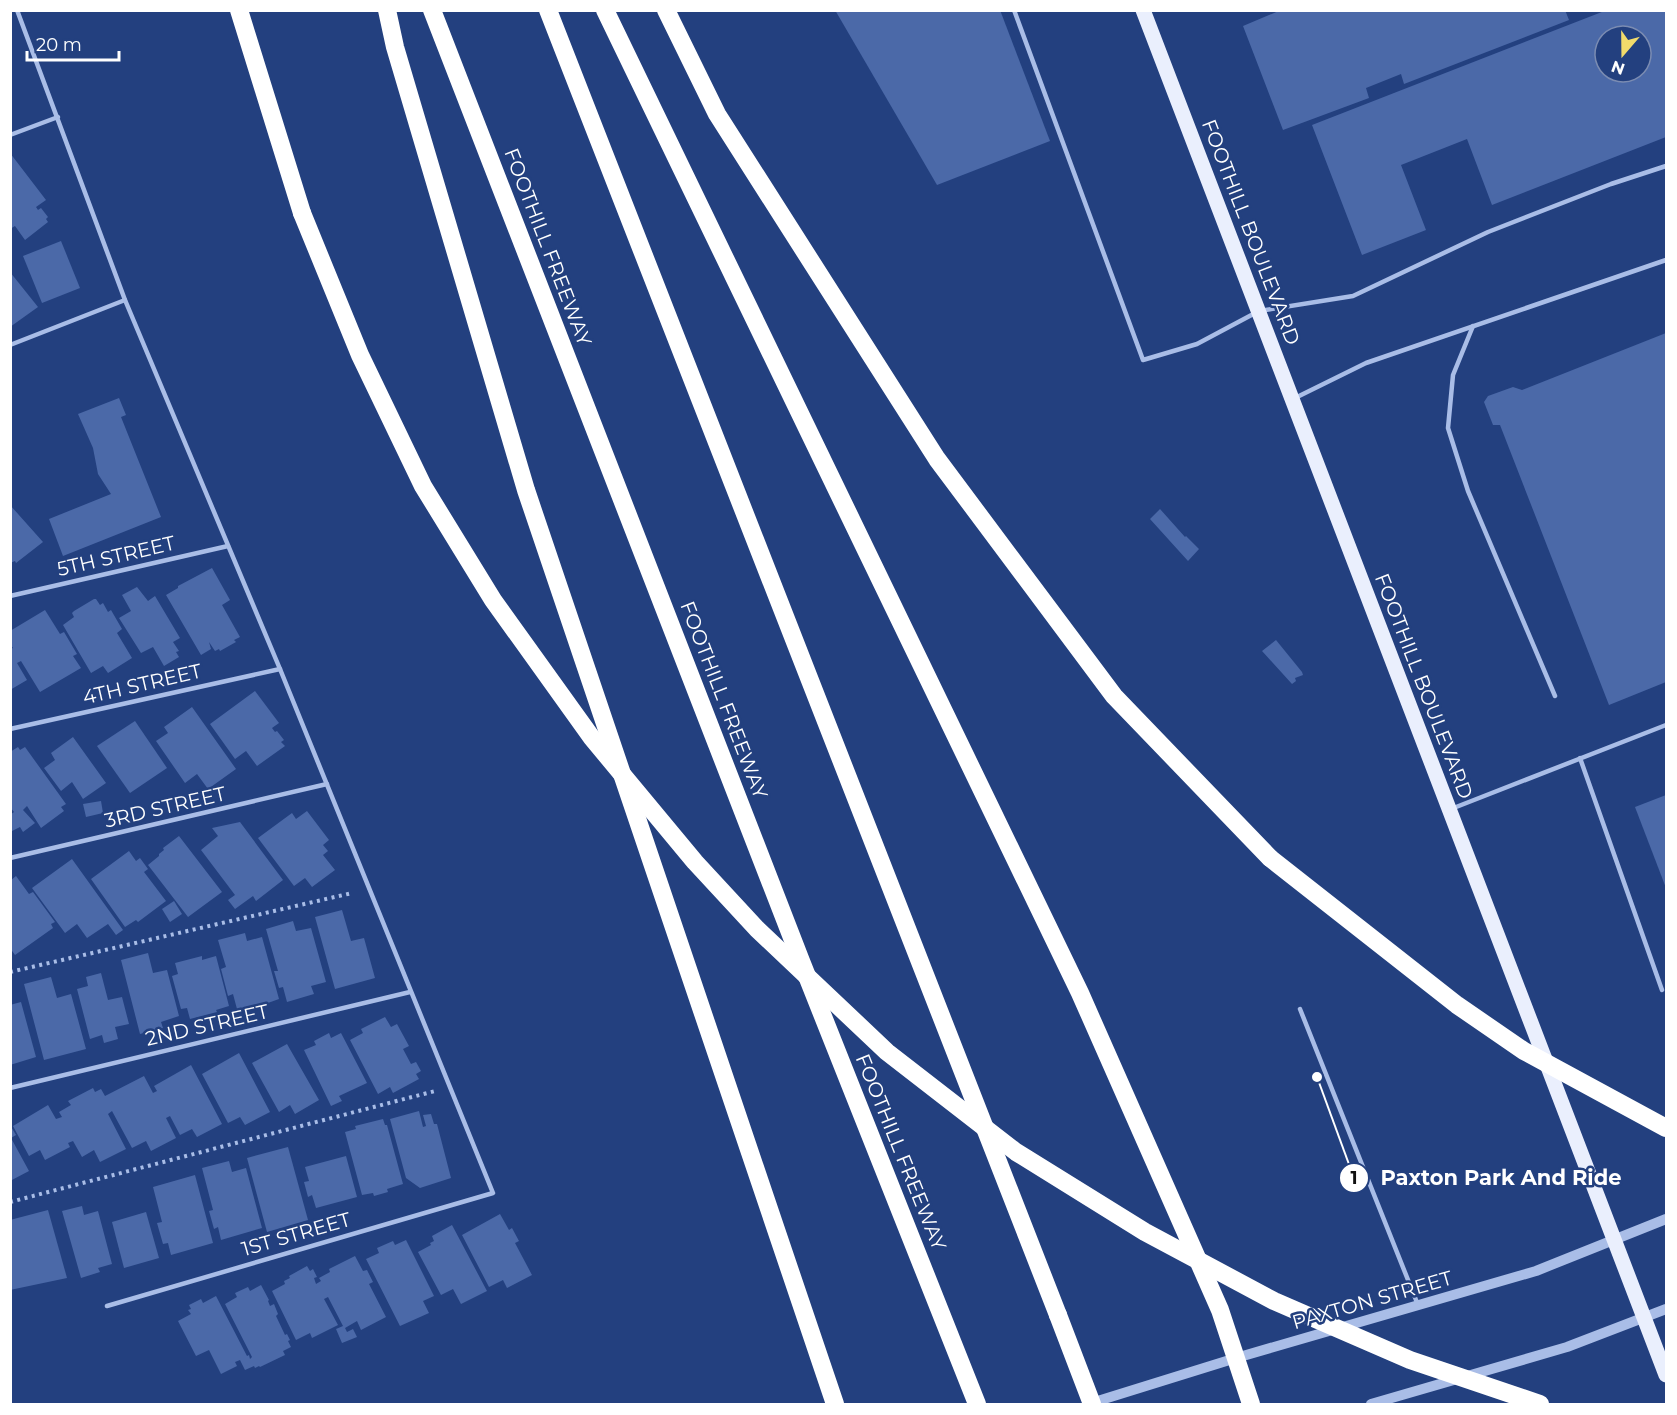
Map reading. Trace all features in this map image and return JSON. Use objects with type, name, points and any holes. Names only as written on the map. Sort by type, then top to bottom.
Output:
[{"type":"highway","points":[[239,10],[302,213],[360,356],[423,486],[493,600],[592,738],[695,862],[757,929],[887,1052],[1006,1145],[1145,1232],[1274,1301],[1410,1360],[1540,1404]]},
{"type":"highway","points":[[387,10],[395,47],[526,490],[835,1404]]},
{"type":"highway","name":"FOOTHILL FREEWAY","points":[[432,10],[801,961],[977,1404]]},
{"type":"highway","points":[[548,10],[1092,1404]]},
{"type":"highway","points":[[605,10],[1080,993],[1220,1310],[1251,1404]]},
{"type":"highway","points":[[666,10],[717,114],[937,459],[1114,696],[1270,858],[1458,1005],[1524,1051],[1666,1128]]},
{"type":"main road","name":"FOOTHILL BOULEVARD","points":[[1146,11],[1666,1375]]},
{"type":"street","name":"PAXTON STREET","points":[[1085,1404],[1536,1271],[1666,1220]]},
{"type":"street","points":[[1371,1404],[1563,1348],[1666,1309]]},
{"type":"lane","points":[[17,10],[125,300],[280,669],[450,1087]]},
{"type":"lane","points":[[1014,10],[1143,360],[1197,344],[1259,311],[1353,296],[1488,232],[1611,184],[1666,166]]},
{"type":"lane","points":[[10,135],[58,117]]},
{"type":"lane","points":[[1292,399],[1366,363],[1666,260]]},
{"type":"lane","points":[[10,345],[125,300]]},
{"type":"lane","points":[[1473,326],[1453,375],[1448,428],[1468,491],[1555,696]]},
{"type":"lane","name":"5TH STREET","points":[[10,596],[228,546]]},
{"type":"lane","name":"4TH STREET","points":[[10,729],[280,669]]},
{"type":"lane","points":[[1449,810],[1666,725]]},
{"type":"lane","points":[[1580,758],[1662,990]]},
{"type":"lane","name":"3RD STREET","points":[[10,858],[327,784]]},
{"type":"lane","name":"2ND STREET","points":[[10,1088],[410,992]]},
{"type":"lane","points":[[1300,1009],[1418,1305]]},
{"type":"lane","name":"1ST STREET","points":[[107,1305],[493,1193],[450,1087]]},
{"type":"path","points":[[10,972],[369,889]]},
{"type":"path","points":[[10,1202],[450,1087]]},
{"type":"building","points":[[835,10],[1000,10],[1050,141],[937,185]]},
{"type":"building","points":[[1281,10],[1565,10],[1569,20],[1404,84],[1401,74],[1366,88],[1369,98],[1283,130],[1243,26]]},
{"type":"building","points":[[1607,10],[1666,10],[1666,137],[1492,205],[1467,139],[1401,165],[1426,230],[1362,255],[1312,125]]},
{"type":"building","points":[[10,153],[46,200],[36,207],[38,210],[41,208],[48,217],[46,219],[48,222],[25,240],[15,226],[10,229]]},
{"type":"building","points":[[61,241],[80,288],[42,303],[23,256]]},
{"type":"building","points":[[10,272],[38,307],[10,327]]},
{"type":"building","points":[[1666,333],[1666,682],[1609,705],[1500,425],[1493,425],[1484,402],[1488,396],[1513,387],[1522,390]]},
{"type":"building","points":[[119,398],[126,415],[121,417],[161,517],[63,556],[49,519],[111,494],[98,474],[93,448],[78,414]]},
{"type":"building","points":[[10,505],[43,542],[16,563],[15,561],[10,563]]},
{"type":"building","points":[[1160,509],[1199,549],[1188,561],[1150,519]]},
{"type":"building","points":[[212,568],[230,600],[222,605],[240,637],[234,640],[236,642],[220,651],[219,649],[215,651],[209,642],[211,649],[201,655],[166,595]]},
{"type":"building","points":[[137,587],[148,601],[155,596],[180,638],[173,642],[179,651],[176,652],[179,657],[164,666],[153,647],[141,653],[119,618],[131,611],[122,595]]},
{"type":"building","points":[[94,599],[100,605],[103,603],[108,612],[111,610],[122,629],[117,633],[132,658],[108,673],[103,666],[91,673],[63,625],[74,617],[72,613],[74,611]]},
{"type":"building","points":[[45,610],[60,634],[64,632],[77,654],[73,656],[81,668],[40,692],[21,661],[17,663],[27,680],[10,690],[10,649],[13,648],[10,644],[10,631]]},
{"type":"building","points":[[1276,640],[1302,672],[1303,675],[1295,678],[1296,681],[1292,684],[1262,651]]},
{"type":"building","points":[[255,691],[279,723],[272,728],[284,740],[281,742],[285,746],[257,766],[246,751],[235,759],[210,724]]},
{"type":"building","points":[[192,707],[236,769],[208,789],[197,774],[185,783],[156,741],[168,733],[164,727]]},
{"type":"building","points":[[135,721],[167,768],[130,793],[97,746]]},
{"type":"building","points":[[73,737],[106,783],[83,799],[72,782],[61,791],[44,768],[55,760],[51,753]]},
{"type":"building","points":[[18,747],[20,750],[25,747],[66,804],[61,807],[64,811],[41,828],[27,806],[23,810],[35,823],[23,832],[20,827],[10,832],[10,815],[14,812],[10,807],[10,752]]},
{"type":"building","points":[[1666,795],[1666,888],[1635,807]]},
{"type":"building","points":[[101,801],[103,813],[86,817],[83,804]]},
{"type":"building","points":[[307,811],[329,840],[323,845],[328,851],[323,855],[335,870],[312,887],[305,878],[294,886],[258,838],[292,813],[296,819]]},
{"type":"building","points":[[240,822],[283,880],[256,901],[253,896],[235,909],[228,900],[235,895],[201,850],[218,836],[212,828]]},
{"type":"building","points":[[179,836],[222,892],[188,917],[148,865],[159,856],[163,848]]},
{"type":"building","points":[[129,851],[136,861],[140,858],[148,869],[144,872],[166,901],[138,922],[136,920],[125,927],[91,879]]},
{"type":"building","points":[[72,859],[123,930],[116,935],[108,924],[87,938],[77,924],[65,933],[32,888]]},
{"type":"building","points":[[16,876],[29,894],[33,892],[55,922],[51,924],[53,928],[15,955],[10,948],[10,881]]},
{"type":"building","points":[[174,901],[182,914],[170,922],[162,909]]},
{"type":"building","points":[[342,910],[351,941],[364,938],[375,978],[335,989],[315,917]]},
{"type":"building","points":[[293,921],[296,931],[311,928],[326,982],[311,986],[314,994],[287,1002],[283,987],[279,988],[274,971],[278,971],[266,929]]},
{"type":"building","points":[[245,933],[247,941],[262,937],[279,999],[251,1009],[250,1006],[237,1009],[233,994],[228,996],[221,969],[226,967],[218,940]]},
{"type":"building","points":[[148,953],[153,973],[167,970],[179,1016],[161,1022],[163,1028],[140,1034],[121,960]]},
{"type":"building","points":[[202,956],[202,960],[216,956],[229,1006],[216,1010],[217,1012],[190,1019],[187,1008],[181,1009],[172,976],[178,974],[175,963]]},
{"type":"building","points":[[101,973],[108,1000],[122,997],[129,1024],[115,1027],[118,1039],[104,1043],[102,1035],[90,1039],[77,989],[88,986],[86,977]]},
{"type":"building","points":[[51,977],[57,998],[71,994],[86,1049],[44,1060],[24,984]]},
{"type":"building","points":[[21,1002],[36,1057],[10,1065],[10,1005]]},
{"type":"building","points":[[385,1017],[391,1027],[397,1024],[409,1046],[403,1049],[411,1064],[416,1062],[421,1071],[416,1074],[419,1079],[393,1093],[390,1087],[378,1094],[350,1040],[363,1033],[361,1029]]},
{"type":"building","points":[[329,1033],[331,1038],[341,1033],[367,1083],[339,1096],[342,1101],[331,1106],[304,1050],[316,1045],[314,1041]]},
{"type":"building","points":[[287,1044],[319,1100],[295,1114],[290,1105],[279,1112],[252,1063]]},
{"type":"building","points":[[239,1053],[270,1112],[245,1125],[240,1117],[228,1123],[202,1074]]},
{"type":"building","points":[[191,1065],[222,1124],[197,1137],[192,1129],[180,1135],[170,1116],[166,1118],[176,1138],[151,1151],[146,1141],[132,1148],[112,1111],[108,1114],[126,1149],[100,1162],[94,1150],[82,1157],[73,1141],[68,1143],[70,1147],[45,1160],[40,1150],[29,1156],[13,1126],[48,1105],[56,1119],[62,1117],[59,1112],[71,1105],[68,1101],[93,1088],[95,1092],[101,1089],[105,1096],[144,1076],[153,1093],[157,1091],[154,1086]]},
{"type":"building","points":[[419,1111],[423,1127],[426,1126],[423,1115],[431,1114],[434,1124],[437,1124],[451,1178],[420,1188],[406,1178],[390,1119]]},
{"type":"building","points":[[383,1119],[387,1125],[403,1184],[374,1196],[373,1193],[362,1195],[345,1132],[356,1129],[355,1126]]},
{"type":"building","points":[[10,1125],[16,1135],[11,1138],[29,1171],[10,1181]]},
{"type":"building","points":[[288,1147],[308,1220],[267,1232],[247,1158]]},
{"type":"building","points":[[346,1156],[357,1197],[316,1208],[312,1195],[308,1197],[304,1182],[309,1181],[305,1167]]},
{"type":"building","points":[[229,1161],[232,1172],[246,1168],[262,1228],[221,1240],[218,1227],[214,1229],[209,1211],[213,1210],[202,1168]]},
{"type":"building","points":[[195,1175],[213,1243],[171,1255],[168,1243],[163,1244],[157,1223],[162,1222],[153,1187]]},
{"type":"building","points":[[82,1206],[84,1215],[98,1211],[112,1264],[98,1268],[100,1272],[81,1278],[62,1211]]},
{"type":"building","points":[[48,1210],[67,1278],[10,1290],[10,1220]]},
{"type":"building","points":[[146,1212],[159,1258],[124,1268],[112,1222]]},
{"type":"building","points":[[500,1214],[509,1230],[512,1228],[519,1241],[515,1243],[532,1275],[507,1288],[503,1280],[489,1287],[462,1235]]},
{"type":"building","points":[[452,1225],[487,1291],[461,1304],[453,1289],[441,1295],[418,1252],[431,1245],[430,1243],[434,1241],[432,1236]]},
{"type":"building","points":[[406,1240],[434,1296],[423,1301],[429,1313],[400,1326],[366,1259],[379,1253],[377,1248],[393,1241],[395,1245]]},
{"type":"building","points":[[355,1256],[363,1271],[367,1270],[373,1282],[369,1284],[386,1317],[361,1330],[357,1321],[345,1328],[347,1332],[353,1329],[357,1337],[342,1343],[336,1329],[343,1326],[328,1297],[324,1299],[338,1325],[312,1338],[310,1333],[296,1340],[272,1291],[285,1284],[284,1281],[290,1278],[289,1276],[307,1266],[310,1271],[313,1269],[317,1277],[314,1278],[316,1284],[321,1281],[319,1278],[330,1272],[329,1269]]},
{"type":"building","points":[[261,1285],[270,1306],[274,1304],[278,1314],[276,1316],[290,1340],[288,1341],[291,1347],[283,1351],[285,1355],[260,1367],[255,1368],[254,1366],[245,1370],[240,1360],[235,1362],[237,1366],[221,1374],[209,1350],[196,1356],[178,1321],[191,1314],[188,1310],[191,1309],[189,1305],[201,1299],[203,1303],[216,1296],[250,1359],[252,1357],[225,1304],[237,1297],[235,1293],[248,1287],[250,1291]]},
{"type":"place","name":"Paxton Park And Ride","points":[[1317,1077]]}]
